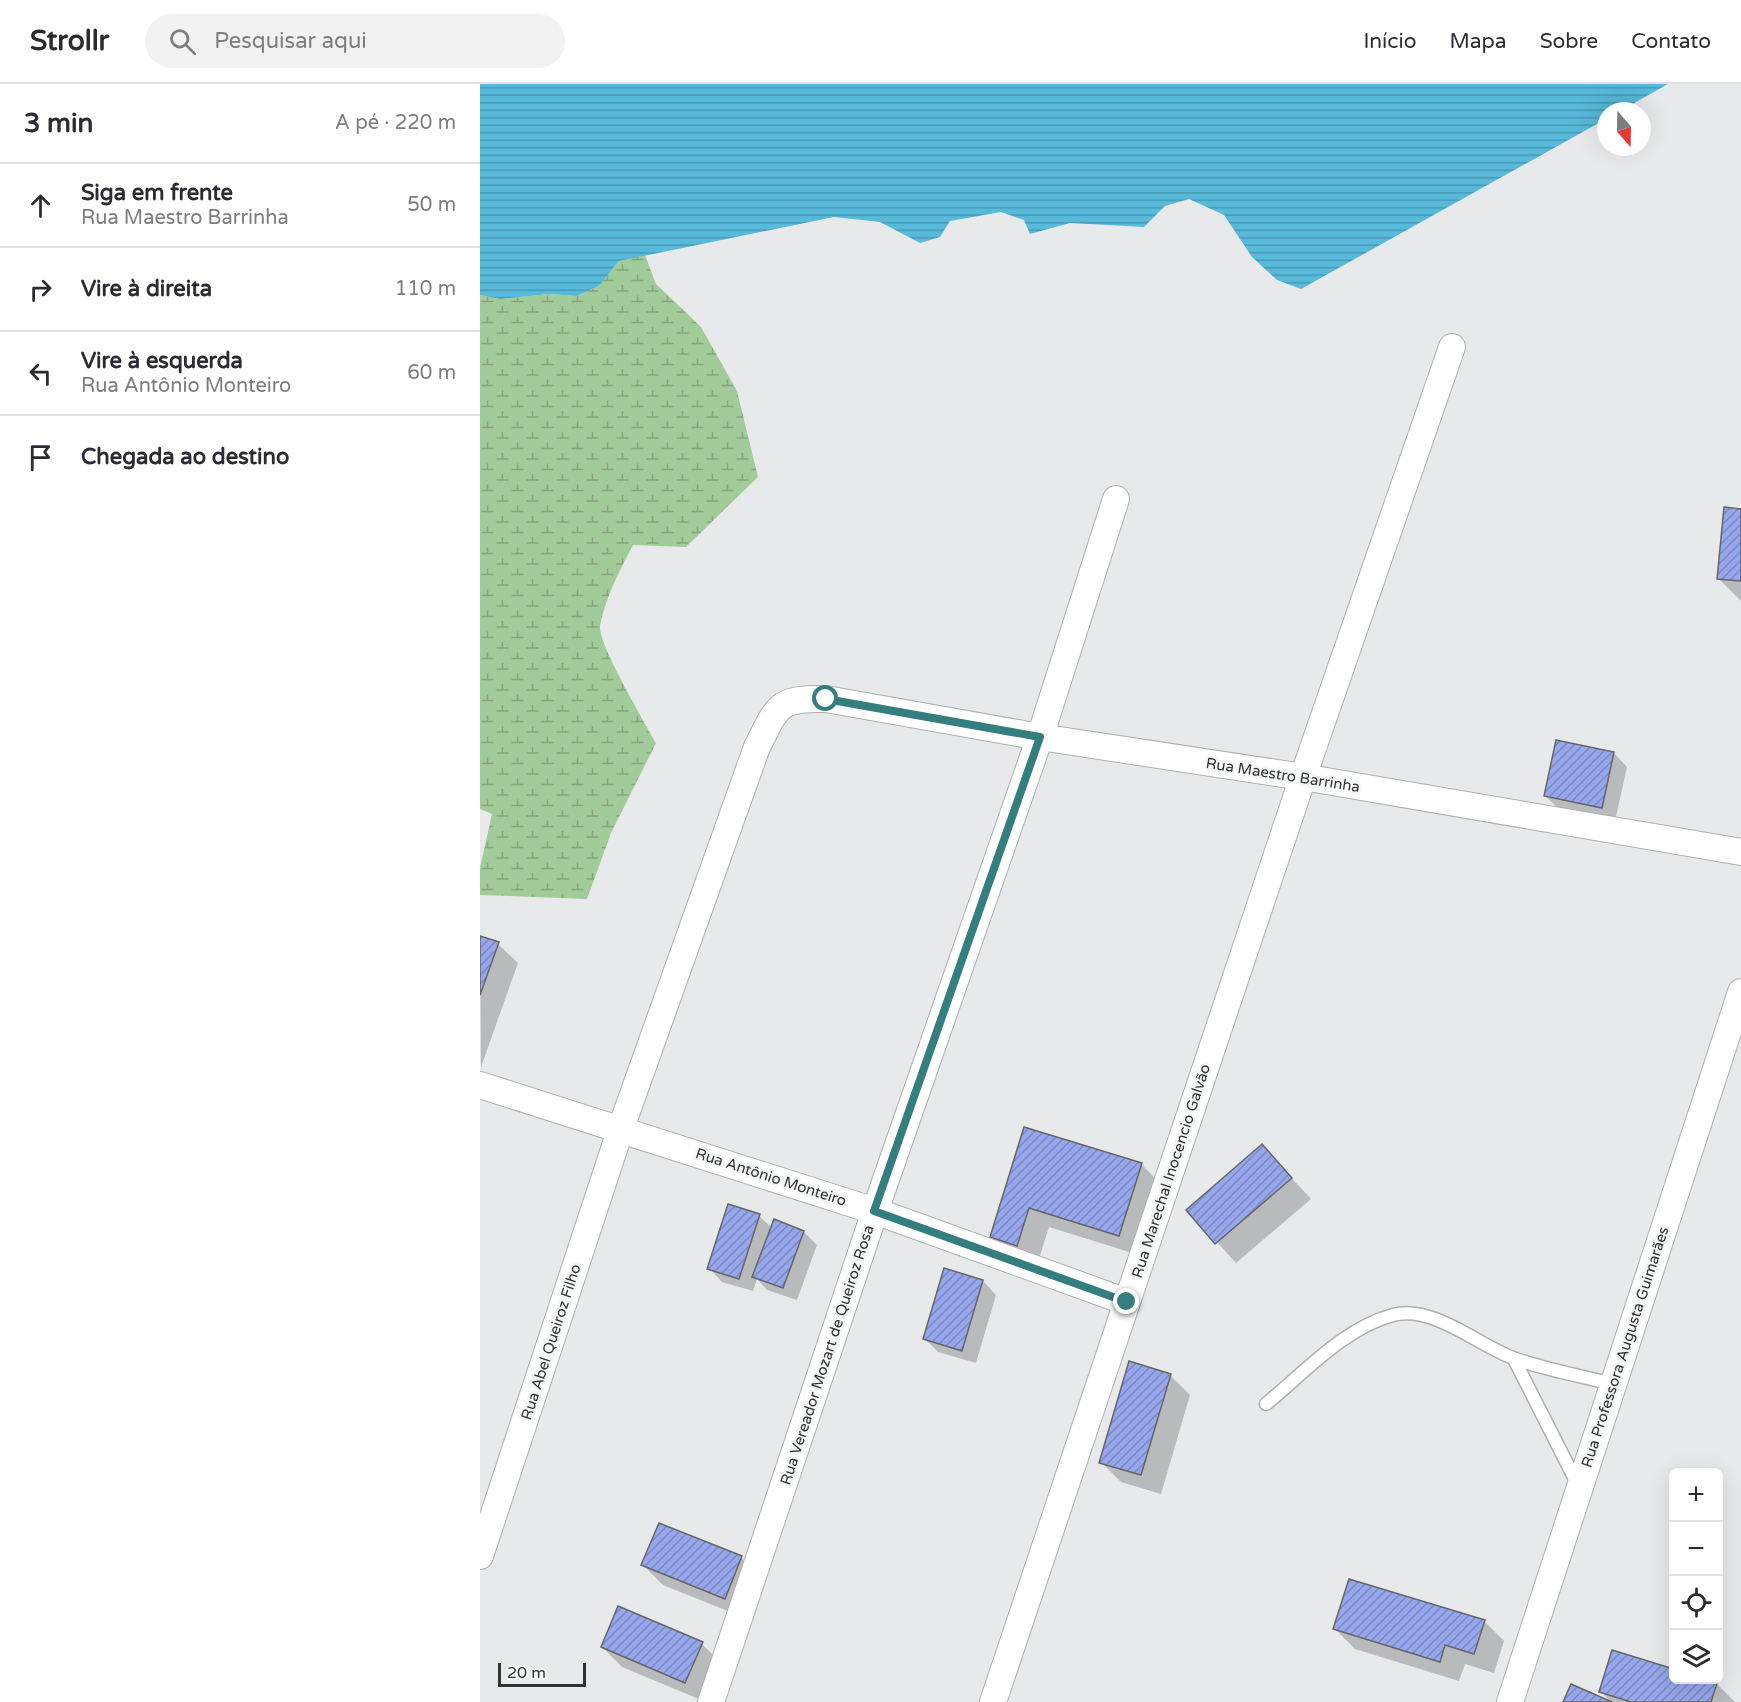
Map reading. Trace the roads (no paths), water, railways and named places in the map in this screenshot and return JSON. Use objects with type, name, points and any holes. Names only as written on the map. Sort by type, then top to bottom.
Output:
[{"type":"street","name":"Rua Marechal Inocencio Galvão","points":[[993,1702],[1303,777],[1452,347]]},
{"type":"street","name":"Rua Vereador Mozart de Queiroz Rosa","points":[[711,1702],[874,1211],[1040,737],[1116,499]]},
{"type":"street","name":"Rua Abel Queiroz Filho","points":[[480,1556],[621,1128],[757,747],[776,711],[787,701],[799,698],[826,699]]},
{"type":"street","name":"Rua Maestro Barrinha","points":[[826,699],[1040,737],[1303,777],[1741,852]]},
{"type":"street","name":"Rua Professora Augusta Guimarães","points":[[1510,1702],[1741,992]]},
{"type":"street","name":"Rua Antônio Monteiro","points":[[480,1085],[621,1128],[874,1211],[1127,1302]]},
{"type":"lane","points":[[1266,1404],[1344,1340],[1377,1321],[1394,1315],[1409,1314],[1451,1326],[1514,1359],[1613,1384]]},
{"type":"lane","points":[[1514,1359],[1580,1488]]},
{"type":"water","points":[[480,84],[1668,84],[1636,102],[1597,102],[1597,124],[1301,289],[1277,280],[1252,257],[1224,215],[1189,199],[1165,206],[1144,227],[1070,223],[1030,234],[1024,220],[1001,212],[950,221],[940,237],[920,243],[880,222],[834,217],[619,261],[599,286],[577,296],[549,294],[500,299],[480,295]]}]
